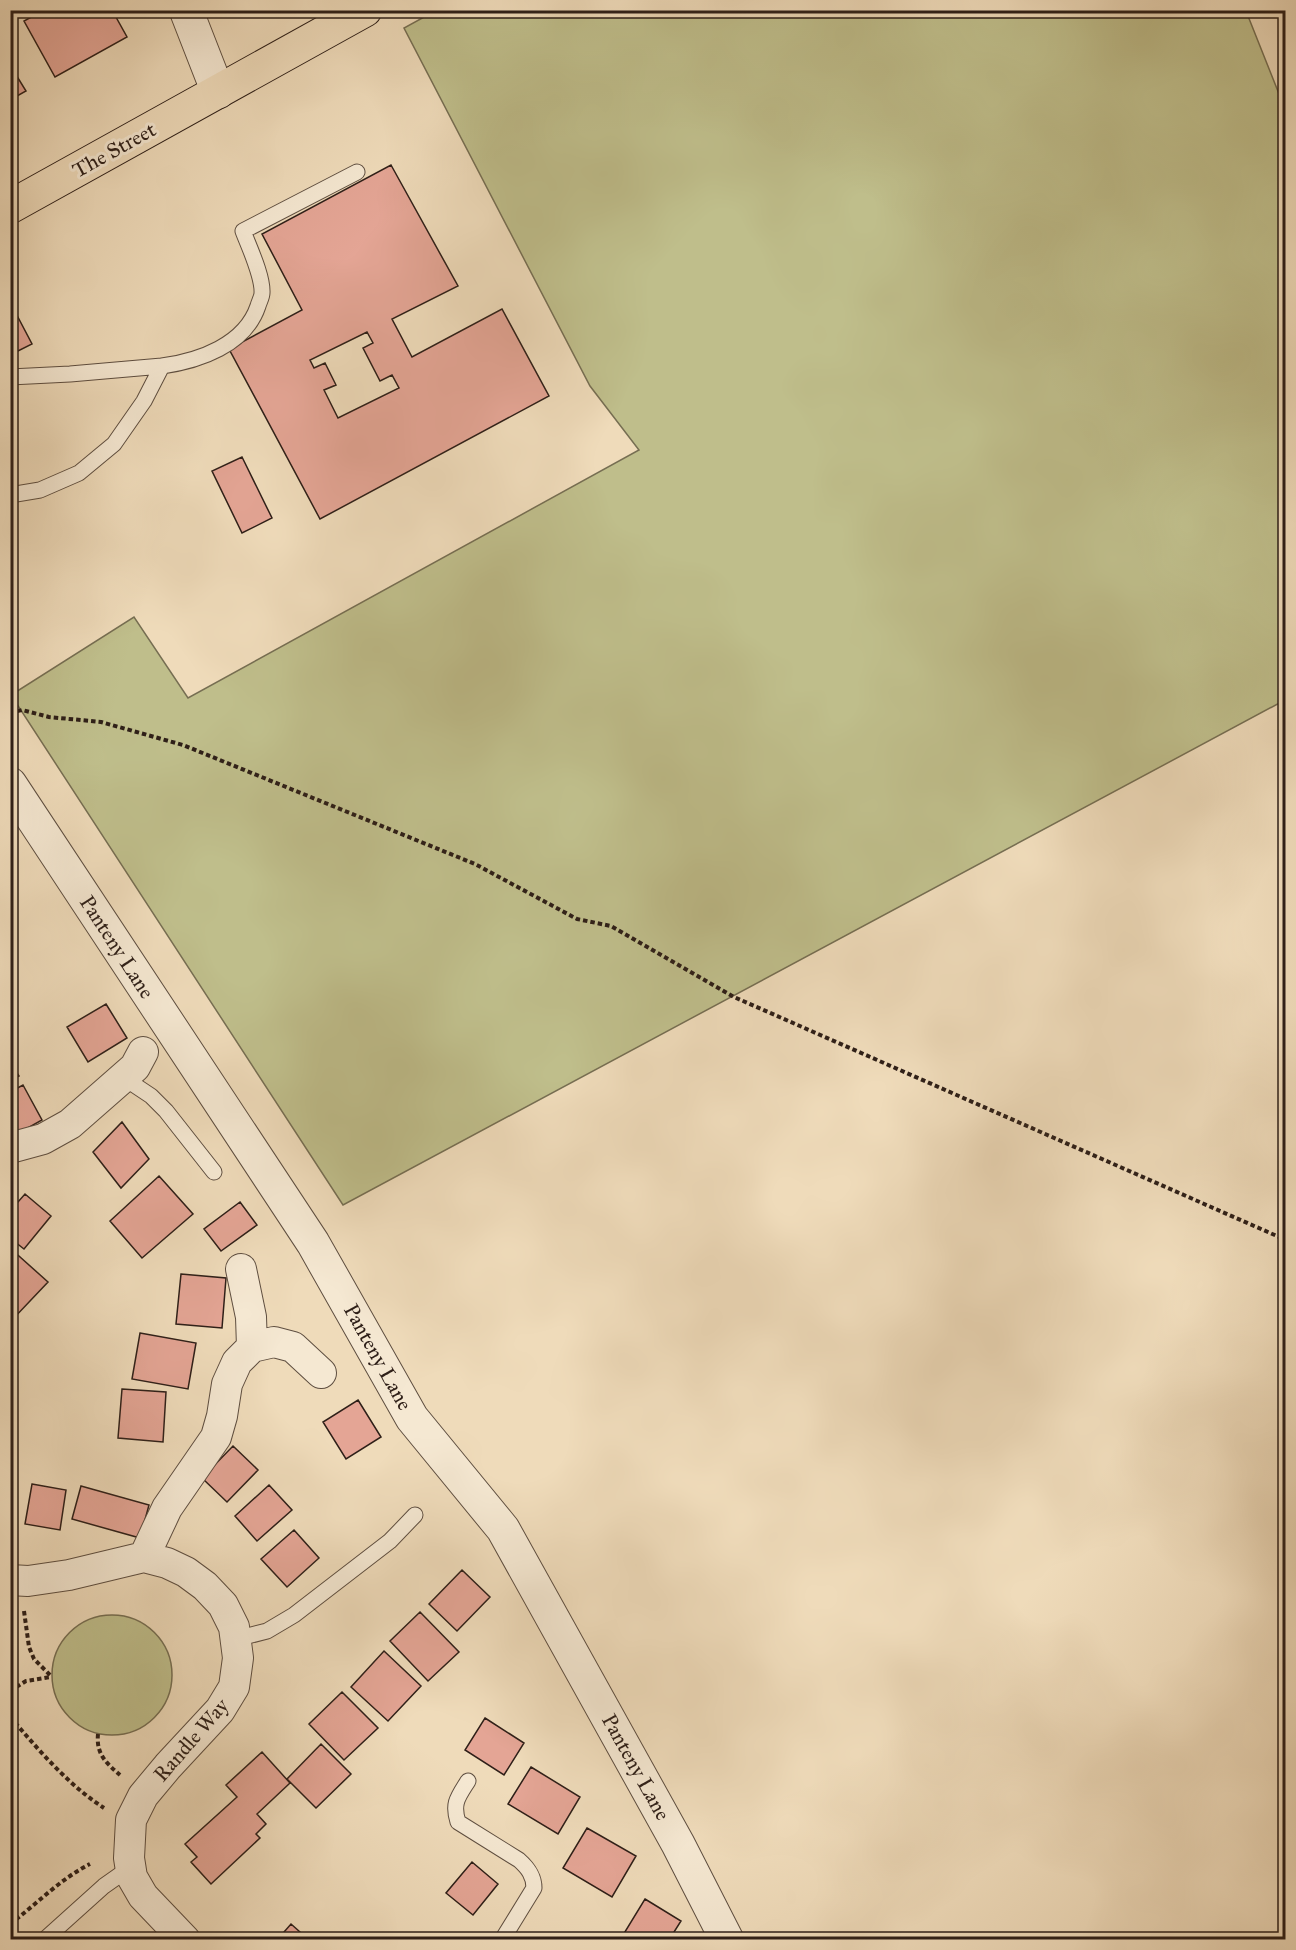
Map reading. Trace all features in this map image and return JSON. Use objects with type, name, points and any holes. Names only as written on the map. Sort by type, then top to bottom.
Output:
[{"type":"main road","name":"The Street","points":[[10,207],[365,10]]},
{"type":"street","points":[[186,10],[219,92]]},
{"type":"street","name":"Panteny Lane","points":[[10,784],[314,1243],[412,1418],[503,1529],[678,1844],[726,1940]]},
{"type":"street","points":[[10,1148],[43,1140],[70,1124],[124,1078],[135,1067],[143,1052]]},
{"type":"street","points":[[241,1269],[251,1317],[252,1347]]},
{"type":"street","points":[[19,1580],[69,1575],[144,1557],[167,1508],[216,1437],[227,1384],[237,1362],[252,1347],[274,1342],[293,1347],[321,1374]]},
{"type":"street","name":"Randle Way","points":[[137,1808],[168,1766],[220,1710],[234,1687],[238,1658],[234,1627],[224,1605],[205,1586],[186,1572],[167,1563],[144,1557]]},
{"type":"street","points":[[137,1808],[130,1862],[132,1877],[143,1896],[185,1940]]},
{"type":"lane","points":[[10,377],[179,364],[211,353],[239,335],[254,316],[262,293],[256,266],[243,231],[357,172]]},
{"type":"lane","points":[[10,495],[40,490],[79,473],[114,444],[144,401],[162,366]]},
{"type":"lane","points":[[124,1078],[151,1096],[166,1111],[214,1172]]},
{"type":"lane","points":[[236,1639],[267,1631],[294,1615],[390,1541],[415,1515]]},
{"type":"lane","points":[[468,1781],[457,1798],[454,1810],[458,1822],[519,1860],[526,1866],[534,1881],[534,1888],[502,1940]]},
{"type":"lane","points":[[44,1940],[130,1862]]},
{"type":"path","points":[[10,713],[22,710],[49,717],[101,722],[183,746],[475,864],[577,919],[611,926],[734,997],[1286,1240]]},
{"type":"path","points":[[10,1691],[26,1681],[40,1677],[52,1677],[34,1659],[29,1647],[19,1580]]},
{"type":"path","points":[[10,1717],[48,1761],[80,1792],[105,1809],[137,1808]]},
{"type":"path","points":[[98,1734],[97,1746],[101,1756],[137,1808]]},
{"type":"path","points":[[10,1924],[76,1871],[98,1861],[130,1862]]},
{"type":"shaded area","points":[[435,11],[1246,11],[1285,109],[1285,700],[343,1205],[11,695],[134,617],[188,698],[639,450],[590,386],[404,28]]},
{"type":"shaded area","points":[[112,1615],[135,1620],[154,1633],[167,1652],[172,1675],[167,1698],[154,1717],[135,1730],[112,1735],[89,1730],[70,1717],[57,1698],[52,1675],[57,1652],[70,1633],[89,1620]]},
{"type":"building","points":[[44,10],[112,10],[127,37],[55,77],[24,21]]},
{"type":"building","points":[[10,65],[26,91],[10,100]]},
{"type":"building","points":[[391,165],[458,286],[392,319],[412,357],[502,309],[549,396],[320,519],[229,349],[302,310],[262,234]],"holes":[[[367,332],[373,343],[363,348],[380,381],[392,375],[399,388],[338,418],[324,390],[336,385],[325,363],[314,368],[310,360]]]},
{"type":"building","points":[[10,302],[32,344],[10,355]]},
{"type":"building","points":[[242,457],[272,518],[242,533],[212,471]]},
{"type":"building","points":[[106,1004],[127,1038],[88,1062],[67,1027]]},
{"type":"building","points":[[10,1062],[19,1076],[10,1081]]},
{"type":"building","points":[[23,1085],[42,1120],[10,1138],[10,1092]]},
{"type":"building","points":[[122,1122],[149,1159],[121,1188],[93,1152]]},
{"type":"building","points":[[159,1176],[193,1214],[142,1258],[110,1221]]},
{"type":"building","points":[[25,1194],[51,1216],[24,1249],[10,1238],[10,1211]]},
{"type":"building","points":[[240,1202],[257,1225],[221,1251],[204,1229]]},
{"type":"building","points":[[10,1248],[48,1282],[12,1320],[10,1318]]},
{"type":"building","points":[[181,1274],[226,1278],[222,1328],[176,1324]]},
{"type":"building","points":[[140,1333],[196,1343],[188,1389],[132,1379]]},
{"type":"building","points":[[122,1389],[166,1392],[163,1442],[118,1438]]},
{"type":"building","points":[[358,1400],[381,1437],[346,1459],[323,1422]]},
{"type":"building","points":[[233,1446],[258,1470],[227,1502],[202,1478]]},
{"type":"building","points":[[32,1484],[66,1490],[60,1530],[25,1524]]},
{"type":"building","points":[[269,1485],[292,1510],[257,1541],[235,1516]]},
{"type":"building","points":[[81,1486],[149,1505],[140,1538],[72,1519]]},
{"type":"building","points":[[294,1530],[319,1558],[287,1587],[261,1559]]},
{"type":"building","points":[[462,1570],[490,1597],[457,1631],[429,1604]]},
{"type":"building","points":[[420,1612],[459,1652],[428,1681],[390,1641]]},
{"type":"building","points":[[384,1651],[421,1686],[388,1721],[351,1687]]},
{"type":"building","points":[[342,1692],[378,1728],[344,1760],[309,1724]]},
{"type":"building","points":[[485,1718],[524,1743],[504,1775],[465,1750]]},
{"type":"building","points":[[321,1744],[351,1774],[316,1808],[287,1779]]},
{"type":"building","points":[[262,1752],[290,1783],[257,1814],[266,1824],[256,1834],[260,1838],[211,1884],[191,1862],[197,1857],[185,1844],[237,1797],[226,1785]]},
{"type":"building","points":[[531,1767],[580,1797],[558,1834],[508,1804]]},
{"type":"building","points":[[587,1828],[636,1856],[612,1897],[563,1868]]},
{"type":"building","points":[[472,1862],[498,1884],[473,1915],[446,1893]]},
{"type":"building","points":[[645,1899],[681,1921],[669,1940],[630,1940],[623,1935]]},
{"type":"building","points":[[291,1924],[309,1940],[277,1940]]}]
